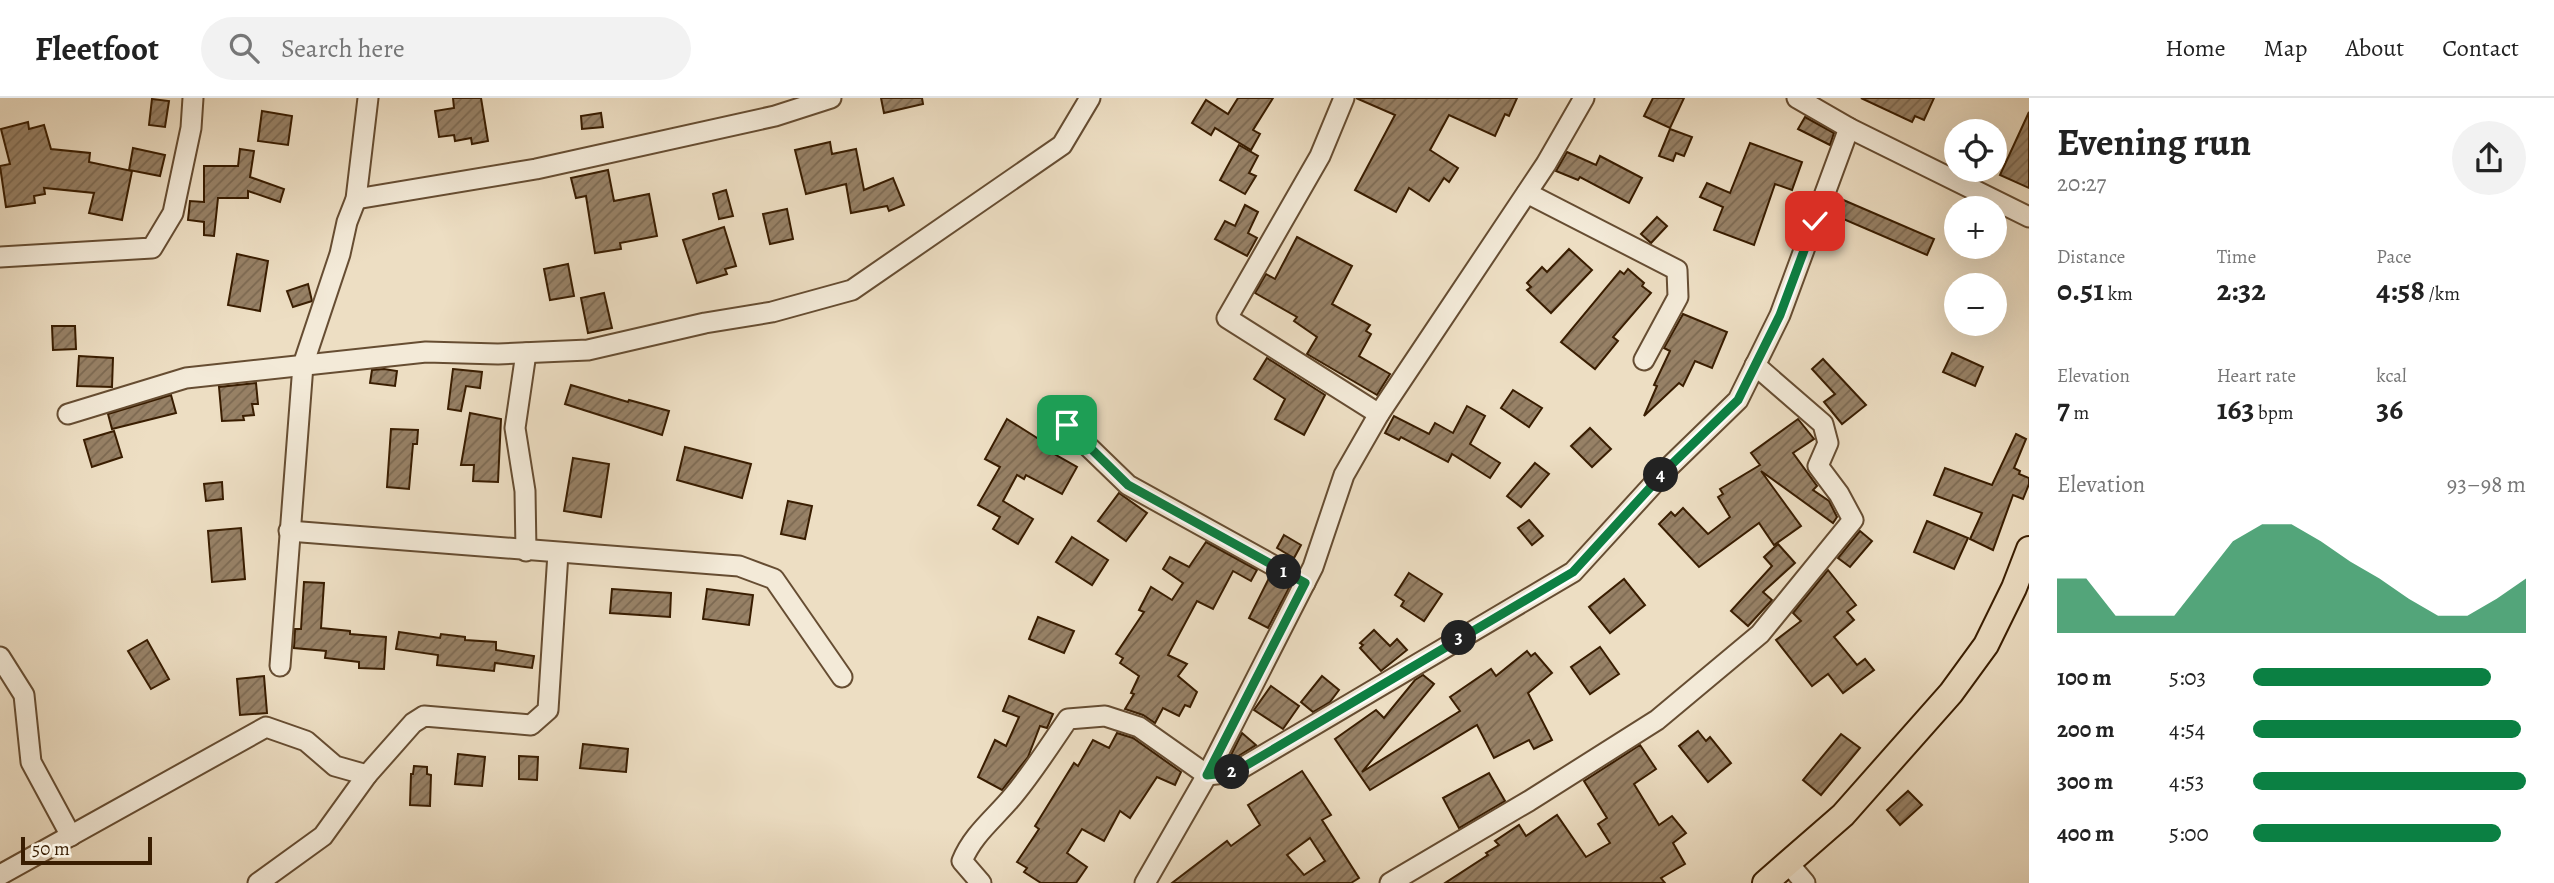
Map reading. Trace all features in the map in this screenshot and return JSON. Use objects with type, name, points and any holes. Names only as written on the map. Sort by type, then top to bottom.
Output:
[{"type":"main road","points":[[1765,883],[1843,815],[1951,693],[1986,645],[2014,588],[2029,549]]},
{"type":"street","points":[[0,257],[152,248],[173,214],[191,128],[193,98]]},
{"type":"street","points":[[280,666],[303,365],[356,200],[368,98]]},
{"type":"street","points":[[356,200],[536,169],[775,116],[831,98]]},
{"type":"street","points":[[68,414],[186,378],[426,352],[526,353],[588,350],[705,323],[772,312],[852,290],[1062,145],[1090,98]]},
{"type":"street","points":[[1344,98],[1320,156],[1227,318],[1380,414]]},
{"type":"street","points":[[1145,883],[1207,775],[1313,567],[1344,474],[1380,414],[1527,193],[1584,98]]},
{"type":"street","points":[[1797,98],[1849,128],[2029,217]]},
{"type":"street","points":[[981,883],[962,861],[967,849],[988,821],[1012,798],[1068,719],[1105,716],[1139,727],[1207,775],[1235,772],[1573,572],[1669,467],[1738,400],[1780,315],[1849,128]]},
{"type":"street","points":[[1527,193],[1677,270],[1678,297],[1644,360]]},
{"type":"street","points":[[526,353],[515,428],[525,491],[526,551]]},
{"type":"street","points":[[1390,883],[1529,801],[1657,720],[1760,634],[1853,520],[1839,494],[1818,466],[1828,443],[1823,424],[1755,365]]},
{"type":"street","points":[[1067,425],[1128,485],[1305,583]]},
{"type":"street","points":[[289,531],[739,566],[774,579],[842,677]]},
{"type":"street","points":[[258,883],[323,836],[367,775],[413,723],[424,716],[531,725],[548,710],[558,553]]},
{"type":"street","points":[[0,657],[24,695],[31,762],[71,836]]},
{"type":"street","points":[[0,875],[266,727],[306,741],[335,766],[367,775]]},
{"type":"street","points":[[1788,863],[1805,883]]},
{"type":"building","points":[[453,98],[481,98],[488,141],[472,144],[471,138],[455,141],[454,135],[439,137],[435,111],[454,108]]},
{"type":"building","points":[[881,98],[922,98],[923,104],[884,113]]},
{"type":"building","points":[[1238,98],[1273,98],[1253,130],[1260,134],[1251,150],[1215,128],[1211,135],[1192,123],[1206,100],[1228,114]]},
{"type":"building","points":[[1356,98],[1517,98],[1509,116],[1505,114],[1495,136],[1449,115],[1430,150],[1458,168],[1449,182],[1444,178],[1429,201],[1409,188],[1396,212],[1355,190],[1395,115]]},
{"type":"building","points":[[1653,98],[1684,98],[1670,128],[1644,116]]},
{"type":"building","points":[[1861,98],[1934,98],[1924,120],[1915,116],[1912,122]]},
{"type":"building","points":[[152,99],[169,101],[165,127],[149,125]]},
{"type":"building","points":[[262,111],[292,116],[288,145],[258,141]]},
{"type":"building","points":[[2029,112],[2029,188],[2007,178],[2007,160]]},
{"type":"building","points":[[601,113],[603,127],[582,129],[581,116]]},
{"type":"building","points":[[1805,117],[1834,133],[1830,145],[1798,129]]},
{"type":"building","points":[[28,122],[29,129],[44,125],[51,149],[90,153],[89,162],[132,171],[122,220],[89,213],[94,193],[44,188],[45,194],[34,196],[35,203],[6,207],[0,166],[10,164],[1,129]]},
{"type":"building","points":[[1670,129],[1692,137],[1684,156],[1676,153],[1673,161],[1659,156]]},
{"type":"building","points":[[830,142],[832,154],[856,149],[864,190],[893,178],[904,205],[889,211],[887,206],[851,213],[846,184],[806,194],[795,150]]},
{"type":"building","points":[[1750,143],[1802,162],[1792,190],[1775,184],[1754,245],[1714,230],[1723,207],[1700,197],[1707,183],[1730,193]]},
{"type":"building","points":[[1239,145],[1258,156],[1249,173],[1256,176],[1245,194],[1220,180]]},
{"type":"building","points":[[133,148],[165,155],[160,176],[129,170]]},
{"type":"building","points":[[240,149],[254,151],[250,177],[284,189],[280,202],[248,191],[248,198],[218,198],[214,236],[204,235],[204,222],[188,220],[190,201],[204,202],[204,166],[238,166]]},
{"type":"building","points":[[1567,152],[1596,165],[1600,156],[1642,178],[1629,203],[1580,177],[1578,180],[1556,171]]},
{"type":"building","points":[[608,170],[614,201],[649,194],[657,236],[620,243],[621,249],[595,253],[586,196],[576,198],[571,178]]},
{"type":"building","points":[[726,190],[733,216],[719,219],[713,194]]},
{"type":"building","points":[[1841,199],[1934,239],[1927,255],[1834,215]]},
{"type":"building","points":[[1245,205],[1258,212],[1248,233],[1257,238],[1247,256],[1215,239],[1225,221],[1235,226]]},
{"type":"building","points":[[787,209],[793,239],[770,244],[763,214]]},
{"type":"building","points":[[1657,217],[1667,226],[1651,243],[1641,234]]},
{"type":"building","points":[[724,227],[736,266],[725,269],[727,274],[697,283],[683,240]]},
{"type":"building","points":[[1297,237],[1352,266],[1332,304],[1370,325],[1366,331],[1371,334],[1359,356],[1390,374],[1377,395],[1307,354],[1317,337],[1294,321],[1297,317],[1255,293],[1266,274],[1275,279]]},
{"type":"building","points":[[1569,249],[1592,270],[1551,313],[1527,290],[1531,287],[1527,283],[1542,267],[1547,272]]},
{"type":"building","points":[[237,254],[268,261],[260,311],[228,305]]},
{"type":"building","points":[[568,264],[574,296],[550,300],[544,269]]},
{"type":"building","points":[[1628,269],[1651,293],[1613,337],[1618,341],[1595,369],[1561,342],[1620,271],[1624,274]]},
{"type":"building","points":[[308,284],[312,301],[293,307],[287,291]]},
{"type":"building","points":[[604,293],[612,328],[588,333],[581,298]]},
{"type":"building","points":[[1683,314],[1727,332],[1712,368],[1695,361],[1683,386],[1679,383],[1644,416],[1657,386],[1654,385],[1670,351],[1664,348]]},
{"type":"building","points":[[52,326],[75,326],[76,349],[53,350]]},
{"type":"building","points":[[1952,353],[1983,367],[1975,386],[1943,372]]},
{"type":"building","points":[[79,356],[113,358],[112,387],[77,386]]},
{"type":"building","points":[[1267,358],[1325,395],[1304,435],[1275,419],[1285,399],[1254,379]]},
{"type":"building","points":[[1823,359],[1866,405],[1842,424],[1824,402],[1835,394],[1812,369]]},
{"type":"building","points":[[453,369],[482,372],[480,388],[466,386],[461,411],[448,409]]},
{"type":"building","points":[[372,370],[397,371],[395,386],[370,383]]},
{"type":"building","points":[[256,383],[258,404],[252,404],[254,415],[243,416],[244,420],[222,421],[219,387]]},
{"type":"building","points":[[571,385],[669,411],[662,435],[565,404]]},
{"type":"building","points":[[1513,390],[1542,408],[1529,427],[1501,408]]},
{"type":"building","points":[[171,395],[176,413],[112,429],[108,414]]},
{"type":"building","points":[[1467,406],[1485,416],[1470,444],[1500,463],[1490,478],[1452,454],[1448,462],[1401,437],[1399,440],[1385,433],[1394,416],[1429,434],[1435,423],[1453,433]]},
{"type":"building","points":[[470,413],[501,419],[498,482],[473,481],[474,465],[461,465]]},
{"type":"building","points":[[1007,419],[1045,443],[1042,447],[1077,467],[1062,494],[1026,475],[1024,479],[1017,475],[1003,501],[1033,519],[1018,544],[993,529],[1000,517],[978,505],[1000,467],[985,459]]},
{"type":"building","points":[[1798,419],[1814,439],[1793,453],[1817,486],[1813,490],[1829,501],[1837,517],[1833,523],[1761,471],[1801,526],[1774,545],[1759,523],[1699,567],[1659,524],[1671,512],[1675,516],[1683,508],[1708,534],[1730,517],[1718,497],[1723,494],[1720,489],[1760,465],[1751,453]]},
{"type":"building","points":[[1590,428],[1611,449],[1592,467],[1571,446]]},
{"type":"building","points":[[391,429],[418,430],[417,444],[413,444],[409,489],[387,487]]},
{"type":"building","points":[[114,431],[122,457],[92,467],[84,440]]},
{"type":"building","points":[[2016,434],[2026,439],[2014,468],[2020,471],[2019,474],[2029,478],[2029,484],[2023,499],[2013,495],[1993,550],[1970,539],[1982,513],[1934,495],[1945,468],[1992,485]]},
{"type":"building","points":[[685,447],[751,464],[742,498],[677,480]]},
{"type":"building","points":[[573,458],[609,464],[601,517],[564,511]]},
{"type":"building","points":[[1535,463],[1549,474],[1521,507],[1507,496]]},
{"type":"building","points":[[222,482],[223,499],[206,501],[204,484]]},
{"type":"building","points":[[1119,493],[1147,513],[1126,541],[1098,521]]},
{"type":"building","points":[[788,501],[812,506],[805,539],[781,534]]},
{"type":"building","points":[[1529,520],[1543,536],[1532,545],[1518,528]]},
{"type":"building","points":[[1927,521],[1968,538],[1954,569],[1914,552]]},
{"type":"building","points":[[241,528],[245,579],[212,582],[208,531]]},
{"type":"building","points":[[1860,531],[1872,541],[1850,567],[1838,558]]},
{"type":"building","points":[[1284,535],[1301,545],[1294,558],[1277,548]]},
{"type":"building","points":[[1072,537],[1108,560],[1092,585],[1056,562]]},
{"type":"building","points":[[1206,542],[1257,570],[1251,581],[1233,571],[1213,609],[1197,601],[1168,655],[1187,664],[1178,676],[1197,692],[1190,707],[1185,705],[1179,716],[1163,708],[1155,723],[1143,715],[1125,709],[1134,694],[1131,693],[1139,676],[1120,663],[1123,658],[1116,654],[1144,612],[1139,610],[1151,587],[1172,600],[1183,583],[1163,569],[1170,557],[1189,567]]},
{"type":"building","points":[[1778,544],[1795,563],[1763,592],[1772,600],[1748,626],[1731,611],[1772,566],[1764,557]]},
{"type":"building","points":[[1828,570],[1856,605],[1847,612],[1854,620],[1834,637],[1857,665],[1865,659],[1874,670],[1843,693],[1828,674],[1812,686],[1776,640],[1801,621],[1793,613]]},
{"type":"building","points":[[1409,573],[1442,594],[1424,621],[1401,606],[1404,601],[1395,595]]},
{"type":"building","points":[[1269,578],[1289,588],[1268,628],[1249,618]]},
{"type":"building","points":[[1624,579],[1645,605],[1610,633],[1589,607]]},
{"type":"building","points":[[304,582],[324,583],[321,628],[386,637],[384,669],[359,668],[359,662],[325,658],[326,651],[294,648],[295,629],[301,629]]},
{"type":"building","points":[[612,589],[671,593],[670,617],[610,613]]},
{"type":"building","points":[[707,589],[753,595],[749,625],[703,619]]},
{"type":"building","points":[[1038,617],[1074,631],[1064,653],[1029,639]]},
{"type":"building","points":[[1374,630],[1390,646],[1397,639],[1407,650],[1381,671],[1360,648],[1363,645],[1360,643]]},
{"type":"building","points":[[399,632],[440,638],[441,634],[465,637],[465,640],[496,642],[496,650],[534,656],[532,668],[495,663],[494,671],[437,665],[438,655],[396,649]]},
{"type":"building","points":[[147,640],[169,679],[151,689],[128,651]]},
{"type":"building","points":[[1600,647],[1619,674],[1590,694],[1571,667]]},
{"type":"building","points":[[1527,651],[1531,656],[1535,653],[1552,673],[1528,693],[1552,740],[1534,749],[1529,740],[1494,758],[1477,725],[1370,790],[1335,739],[1376,710],[1384,718],[1415,680],[1423,675],[1434,684],[1362,772],[1460,711],[1450,697],[1491,669],[1496,676]]},
{"type":"building","points":[[264,676],[267,713],[240,715],[237,679]]},
{"type":"building","points":[[1322,676],[1339,690],[1330,702],[1313,712],[1301,702]]},
{"type":"building","points":[[1271,686],[1299,706],[1283,729],[1254,710]]},
{"type":"building","points":[[1009,696],[1053,714],[1047,728],[1040,726],[1028,757],[1002,790],[978,777],[995,740],[1006,746],[1019,717],[1003,711]]},
{"type":"building","points":[[1698,731],[1706,741],[1710,737],[1731,763],[1708,782],[1679,746]]},
{"type":"building","points":[[1117,733],[1133,738],[1181,772],[1175,785],[1157,777],[1130,818],[1120,811],[1104,841],[1082,829],[1067,853],[1087,867],[1076,883],[1041,883],[1024,872],[1027,868],[1017,862],[1039,829],[1035,826],[1074,763],[1078,766],[1093,740],[1109,748]]},
{"type":"building","points":[[1242,733],[1256,745],[1232,760],[1230,757]]},
{"type":"building","points":[[1841,734],[1860,748],[1821,795],[1803,780]]},
{"type":"building","points":[[583,744],[628,749],[626,772],[580,768]]},
{"type":"building","points":[[1640,745],[1656,769],[1634,784],[1659,825],[1672,816],[1686,833],[1673,843],[1685,864],[1661,878],[1665,883],[1445,883],[1488,855],[1486,853],[1499,845],[1495,841],[1519,825],[1526,836],[1557,815],[1586,857],[1610,843],[1598,824],[1607,818],[1584,781]]},
{"type":"building","points":[[458,754],[485,757],[482,786],[455,784]]},
{"type":"building","points":[[519,756],[538,757],[537,780],[519,779]]},
{"type":"building","points":[[414,766],[427,767],[427,774],[431,775],[430,806],[410,805],[411,774]]},
{"type":"building","points":[[1302,771],[1331,815],[1322,820],[1359,878],[1351,883],[1172,883],[1227,841],[1231,846],[1260,825],[1248,805]],"holes":[[[1310,838],[1325,861],[1304,875],[1287,855]]]},
{"type":"building","points":[[1489,773],[1505,801],[1459,828],[1443,798]]},
{"type":"building","points":[[1908,791],[1922,805],[1900,825],[1887,810]]},
{"type":"route","points":[[1067,425],[1128,485],[1305,583],[1207,775],[1235,772],[1573,572],[1669,467],[1738,400],[1780,315],[1815,221]]}]
